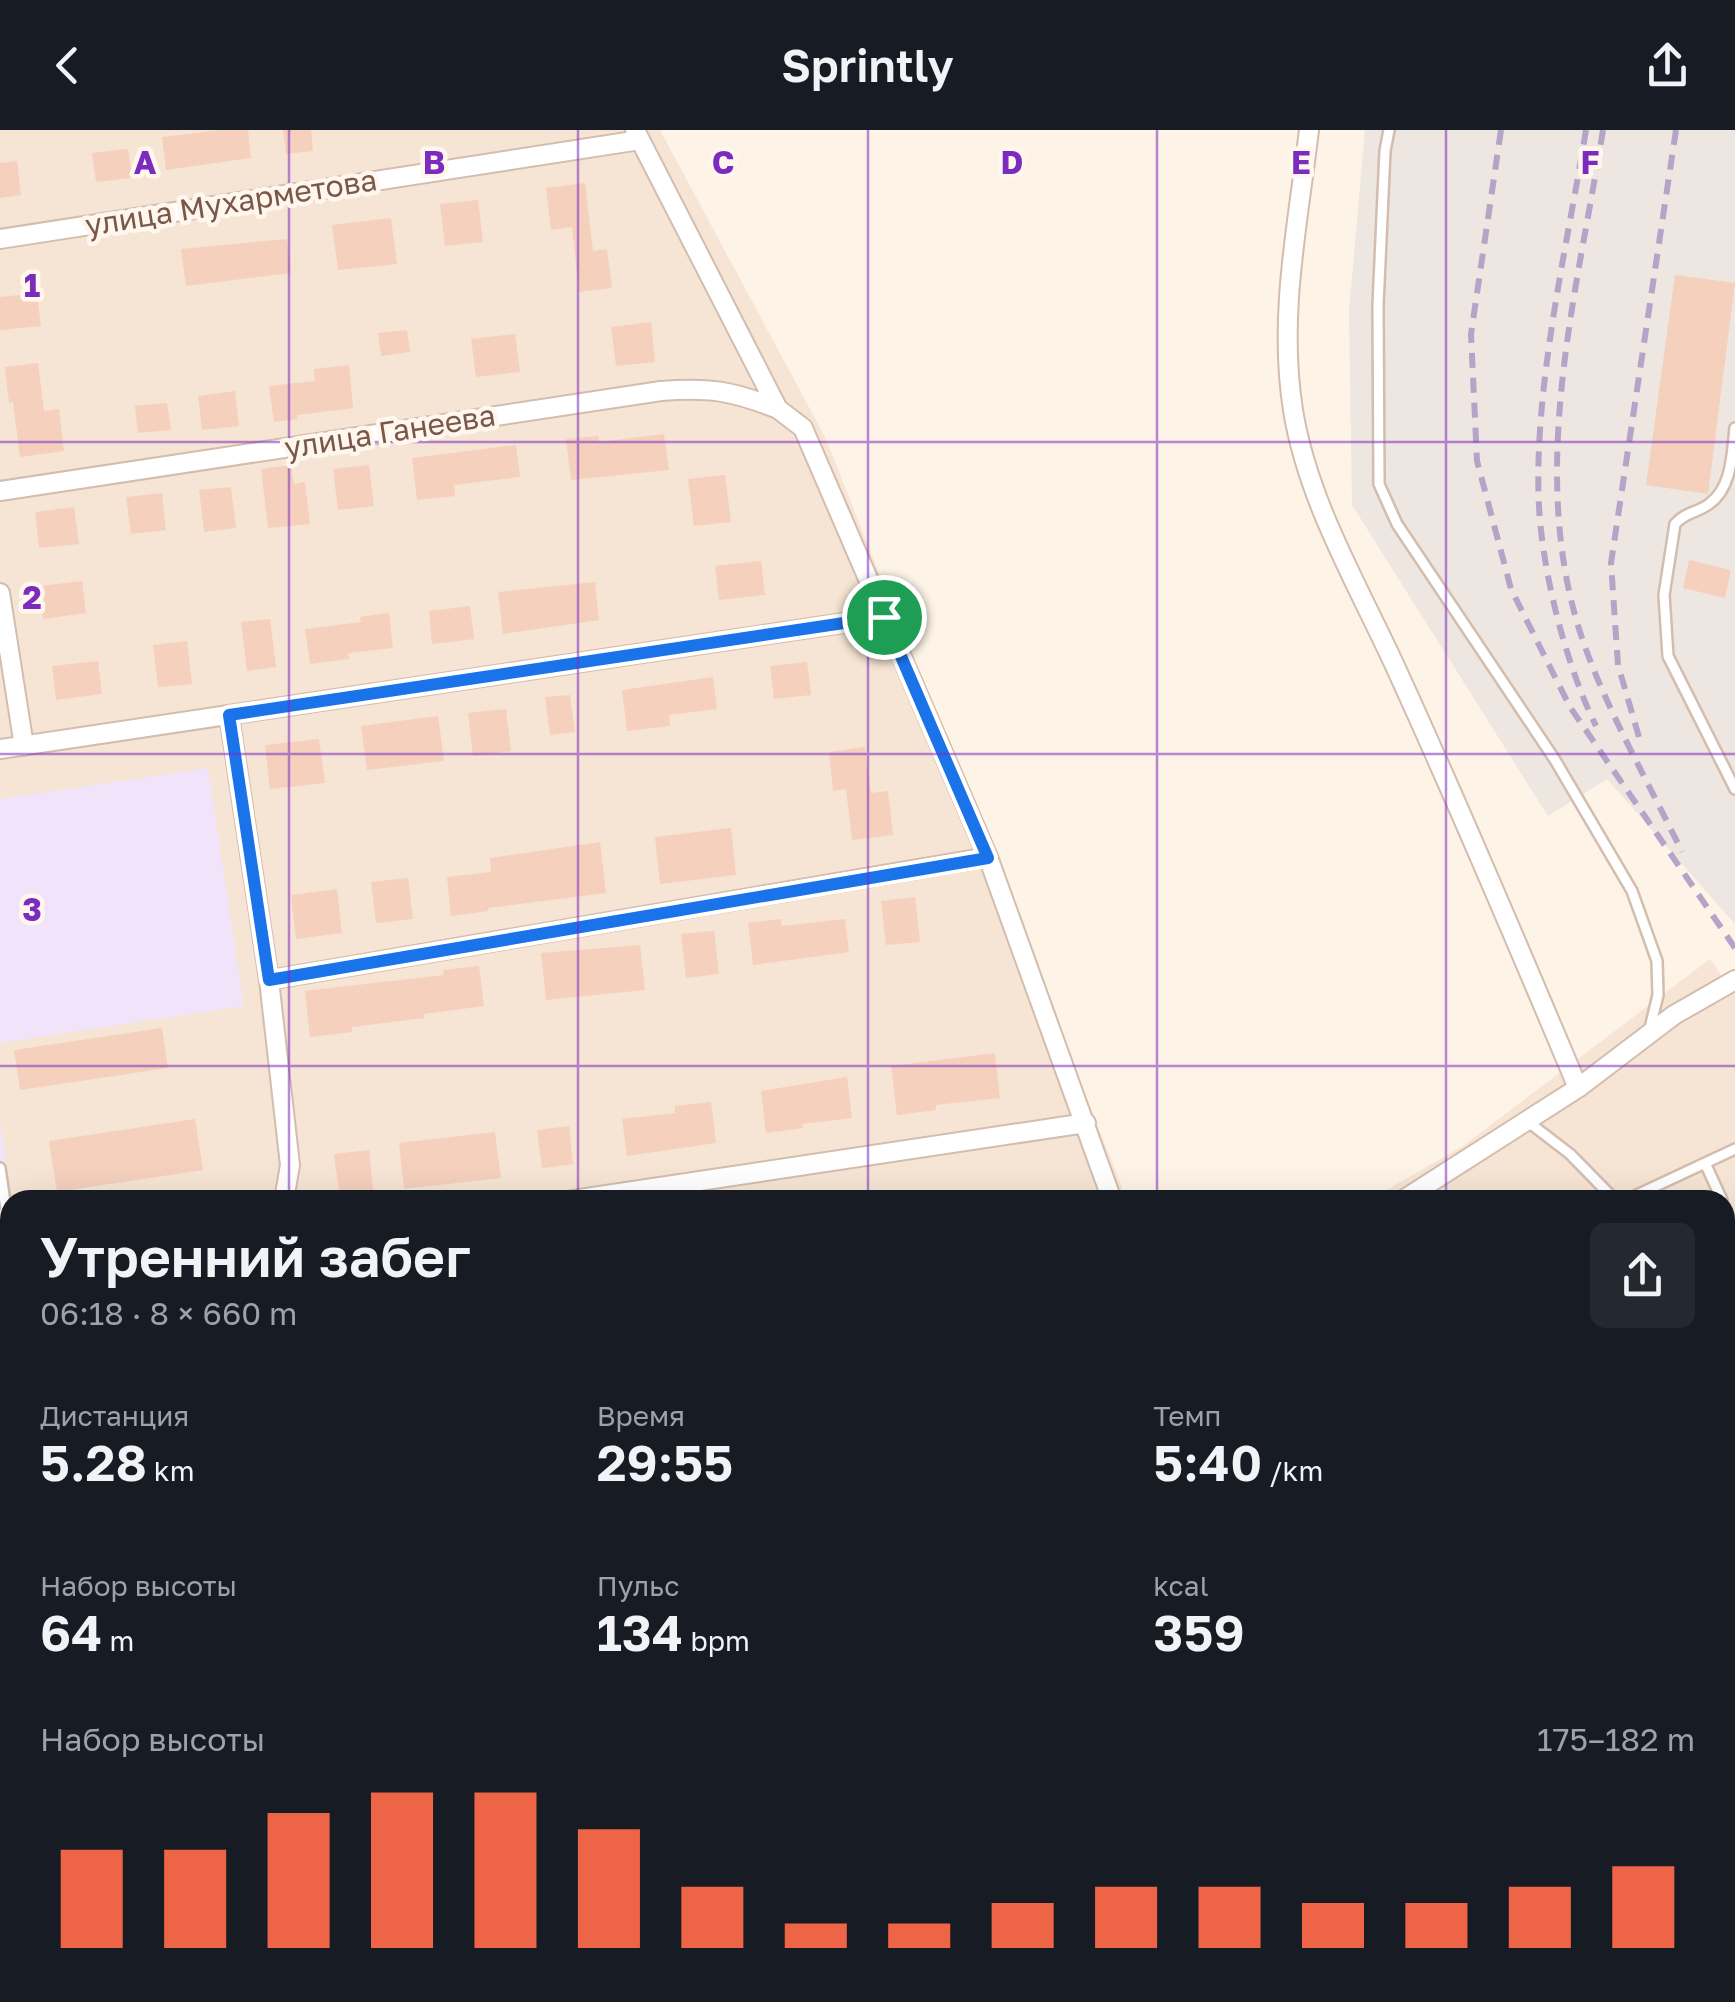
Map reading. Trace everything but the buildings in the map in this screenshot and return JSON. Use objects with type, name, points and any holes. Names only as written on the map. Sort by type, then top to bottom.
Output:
[{"type":"street","points":[[1310,130],[1286,310],[1293,412],[1316,496],[1482,861],[1578,1088]]},
{"type":"street","points":[[638,135],[778,409],[803,428],[988,858],[1109,1190]]},
{"type":"street","name":"улица Мухарметова","points":[[0,239],[638,135]]},
{"type":"street","name":"улица Ганеева","points":[[0,492],[661,391],[704,388],[736,392],[778,409]]},
{"type":"street","points":[[0,593],[24,746]]},
{"type":"street","points":[[0,750],[884,617]]},
{"type":"street","points":[[229,715],[269,980],[290,1165],[286,1190]]},
{"type":"street","points":[[269,980],[988,858]]},
{"type":"street","points":[[1419,1190],[1578,1088],[1699,999],[1735,980]]},
{"type":"street","points":[[663,1190],[1086,1123]]},
{"type":"lane","points":[[1388,130],[1378,305],[1379,484],[1397,524],[1555,760],[1632,891],[1657,960],[1658,995],[1648,1035]]},
{"type":"lane","points":[[1735,428],[1730,469],[1722,492],[1711,504],[1684,514],[1674,524],[1664,614],[1668,656],[1735,789]]},
{"type":"lane","points":[[1527,1121],[1570,1154],[1605,1190]]},
{"type":"lane","points":[[1647,1190],[1735,1149]]},
{"type":"lane","points":[[1705,1163],[1717,1190]]},
{"type":"shaded area","points":[[0,130],[660,130],[826,439],[1123,1190],[0,1190]]},
{"type":"shaded area","points":[[1365,130],[1735,130],[1735,924],[1607,779],[1548,816],[1352,505],[1349,311]]},
{"type":"shaded area","points":[[208,768],[244,1006],[0,1043],[0,799]]},
{"type":"shaded area","points":[[1710,959],[1735,995],[1735,1190],[1386,1190],[1463,1146]]},
{"type":"shaded area","points":[[0,1121],[10,1190],[0,1190]]},
{"type":"railway","points":[[1501,130],[1471,334],[1477,461],[1511,589],[1570,707],[1735,948]]},
{"type":"railway","points":[[1586,130],[1546,367],[1539,507],[1545,561],[1558,619],[1575,676],[1596,726]]},
{"type":"railway","points":[[1603,130],[1562,381],[1558,507],[1565,570],[1590,660],[1682,852]]},
{"type":"railway","points":[[1639,737],[1618,665],[1611,563],[1676,130]]},
{"type":"route","points":[[884,617],[988,858],[269,980],[229,715],[884,617]]}]
